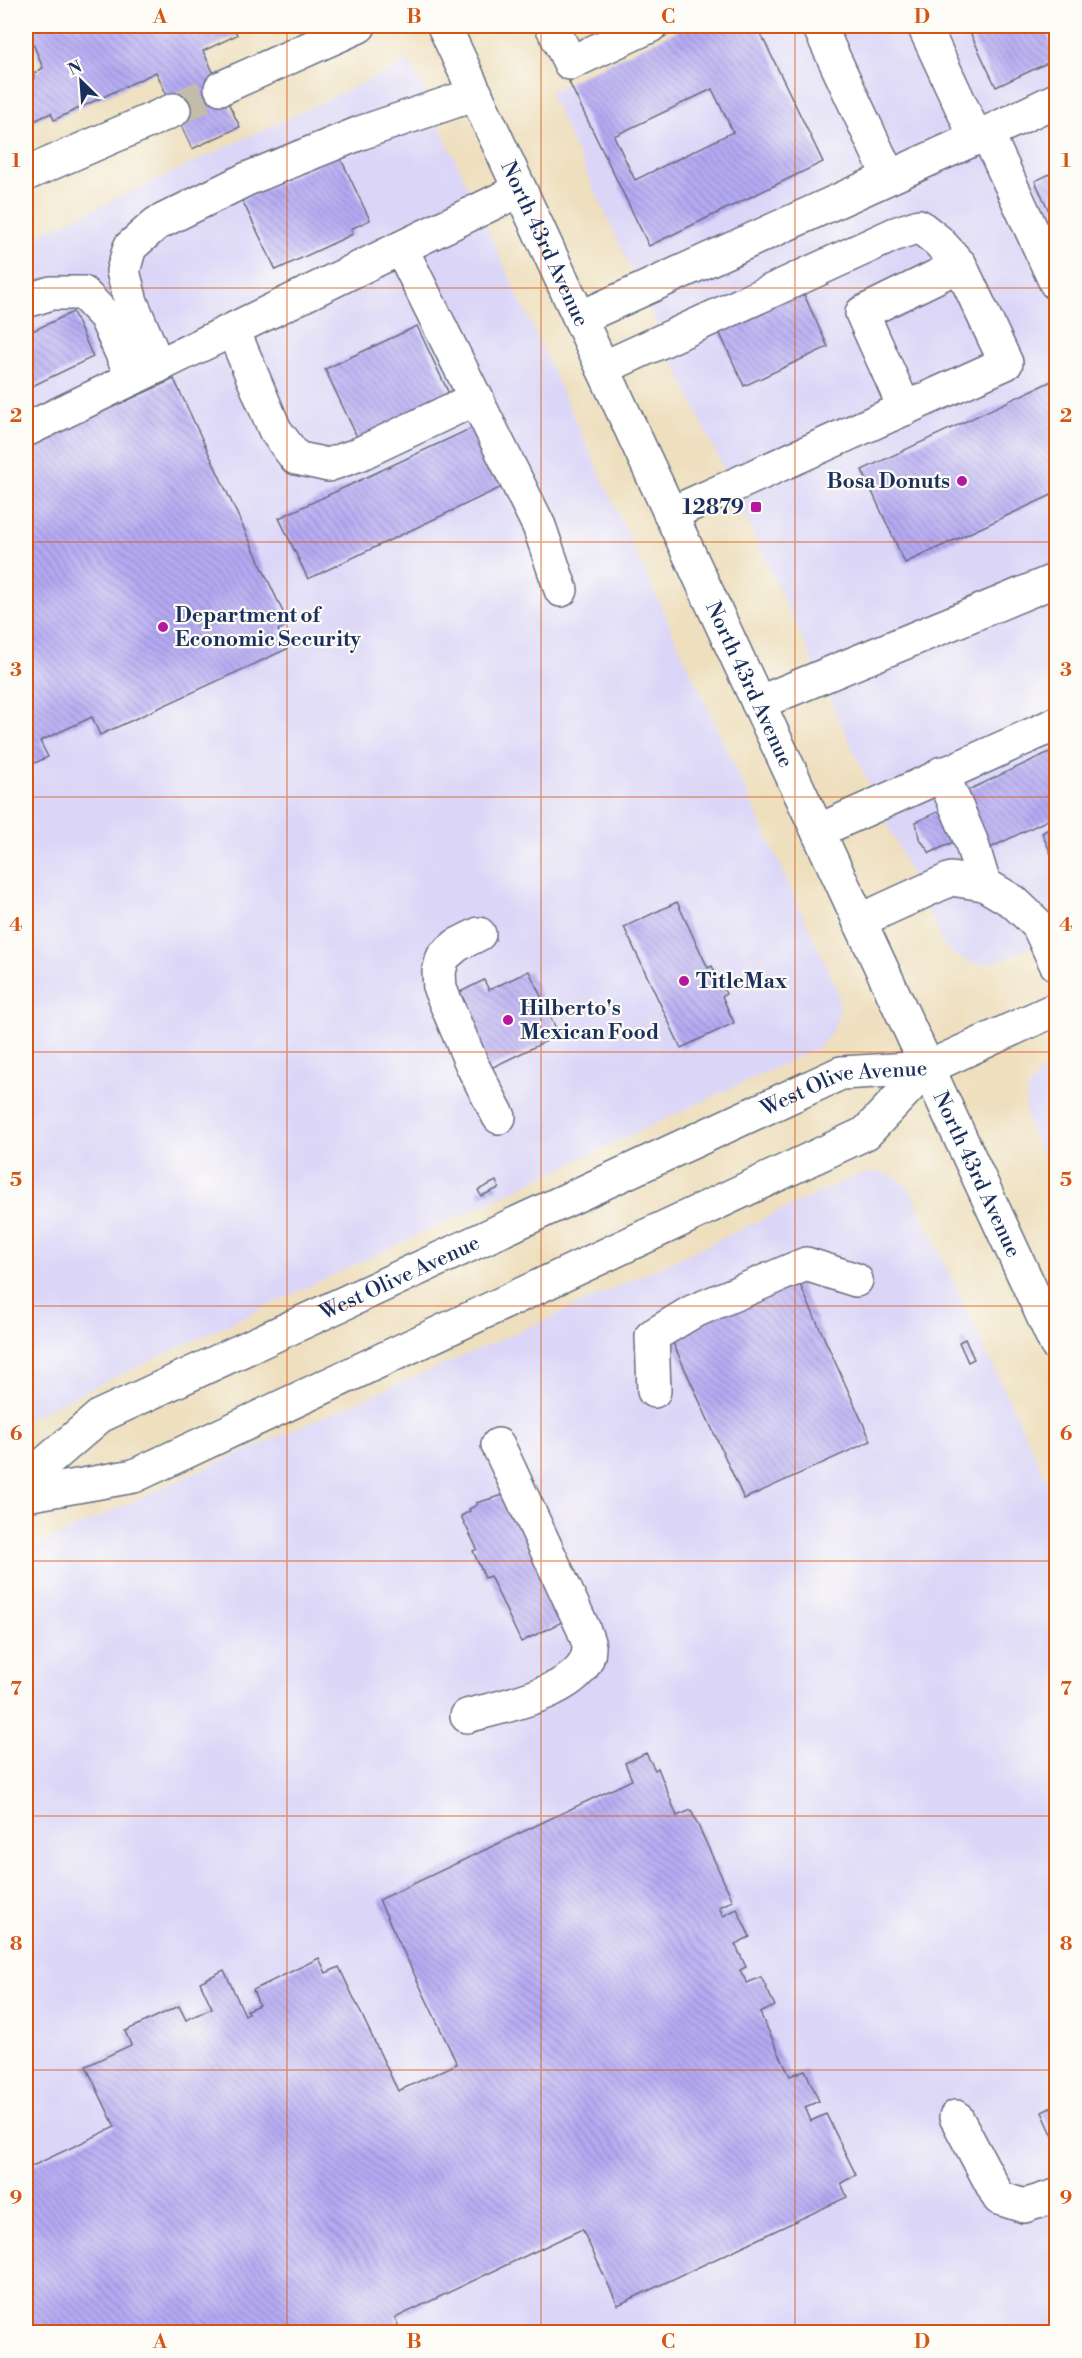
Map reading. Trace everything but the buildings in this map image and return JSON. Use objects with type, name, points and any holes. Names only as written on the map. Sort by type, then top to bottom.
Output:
[{"type":"main road","points":[[221,88],[313,35],[359,26]]},
{"type":"main road","name":"North 43rd Avenue","points":[[444,26],[1056,1344]]},
{"type":"main road","points":[[552,26],[570,63],[650,26]]},
{"type":"main road","points":[[819,26],[889,177]]},
{"type":"main road","points":[[924,26],[1056,283]]},
{"type":"main road","points":[[146,372],[123,271],[130,247],[156,224],[247,179],[360,134],[476,94]]},
{"type":"main road","points":[[580,318],[1056,100]]},
{"type":"main road","points":[[26,174],[174,110]]},
{"type":"main road","points":[[26,430],[520,190]]},
{"type":"main road","points":[[603,368],[895,234],[919,226],[938,241],[960,265],[1006,363],[670,514]]},
{"type":"main road","points":[[400,248],[539,526],[561,590]]},
{"type":"main road","points":[[905,408],[862,313],[960,265]]},
{"type":"main road","points":[[26,302],[51,293],[83,293],[105,316],[146,372]]},
{"type":"main road","points":[[232,330],[275,430],[296,458],[328,465],[357,455],[477,398]]},
{"type":"main road","points":[[758,703],[1056,580]]},
{"type":"main road","points":[[818,831],[942,773],[1056,724]]},
{"type":"main road","points":[[942,773],[971,842],[984,884]]},
{"type":"main road","points":[[860,921],[951,879],[984,884],[1014,902],[1038,925],[1056,964]]},
{"type":"main road","points":[[479,934],[457,945],[443,957],[440,988],[473,1067],[498,1117]]},
{"type":"main road","points":[[927,1068],[1056,1009]]},
{"type":"main road","name":"West Olive Avenue","points":[[26,1480],[100,1416],[841,1073],[927,1068]]},
{"type":"main road","name":"West Olive Avenue","points":[[26,1495],[134,1476],[866,1133],[927,1068]]},
{"type":"main road","points":[[654,1391],[652,1336],[692,1312],[806,1264],[856,1280]]},
{"type":"main road","points":[[466,1716],[536,1696],[573,1679],[584,1664],[589,1648],[584,1629],[498,1445]]},
{"type":"main road","points":[[956,2117],[999,2198],[1024,2206],[1056,2196]]},
{"type":"shaded area","points":[[693,26],[1056,26],[1056,935],[996,963],[974,964],[954,955],[943,944],[549,92]]},
{"type":"shaded area","points":[[410,61],[837,989],[840,1011],[832,1032],[819,1047],[26,1419],[26,241]]},
{"type":"shaded area","points":[[1056,1061],[1056,1186],[1028,1125],[1025,1106],[1029,1088],[1042,1071]]},
{"type":"shaded area","points":[[878,1172],[894,1176],[909,1188],[1056,1500],[1056,2332],[26,2332],[26,1551],[188,1476],[543,1321],[858,1175]]},
{"type":"tunnel","points":[[174,110],[221,88]]},
{"type":"place","name":"Bosa Donuts","points":[[962,481]]},
{"type":"place","name":"12879","points":[[756,507]]},
{"type":"place","name":"Department of Economic Security","points":[[163,627]]},
{"type":"place","name":"TitleMax","points":[[684,981]]},
{"type":"place","name":"Hilberto's Mexican Food","points":[[508,1020]]}]
